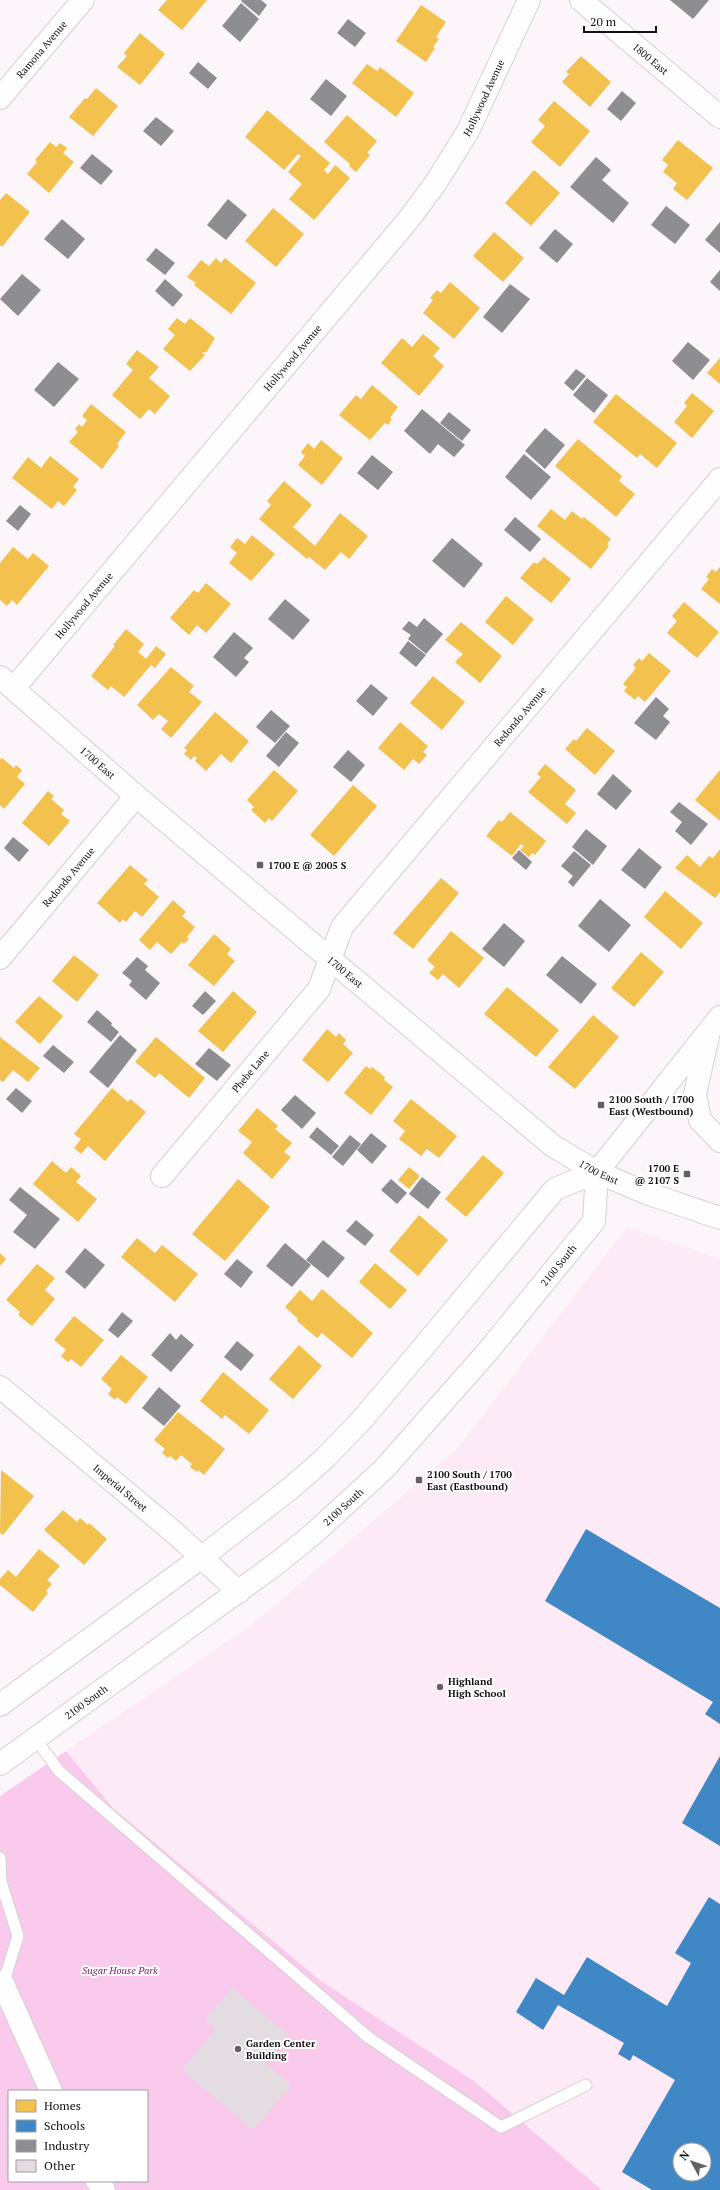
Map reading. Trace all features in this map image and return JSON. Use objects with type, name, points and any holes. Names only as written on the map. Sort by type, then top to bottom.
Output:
[{"type":"street","name":"Ramona Avenue","points":[[0,98],[83,0]]},
{"type":"street","name":"Hollywood Avenue","points":[[7,682],[399,231],[436,184],[468,131],[529,0]]},
{"type":"street","name":"1800 East","points":[[582,0],[720,117]]},
{"type":"street","name":"Redondo Avenue","points":[[329,960],[342,927],[720,479]]},
{"type":"street","name":"1700 East","points":[[7,682],[136,796],[329,960],[553,1146],[597,1172],[646,1193],[720,1218]]},
{"type":"street","name":"Redondo Avenue","points":[[0,958],[136,796]]},
{"type":"street","name":"Phebe Lane","points":[[162,1176],[319,989],[329,960]]},
{"type":"street","points":[[0,1705],[202,1557],[291,1488],[324,1459],[358,1423],[555,1190],[597,1172],[715,1024]]},
{"type":"street","points":[[715,1024],[695,1094],[700,1120],[720,1141]]},
{"type":"street","name":"2100 South","points":[[0,1764],[239,1592],[312,1536],[374,1479],[489,1350],[594,1221],[597,1172]]},
{"type":"street","name":"Imperial Street","points":[[0,1387],[202,1557],[239,1592]]},
{"type":"street","points":[[2,1983],[51,2090]]},
{"type":"street","points":[[98,2182],[104,2190]]},
{"type":"lane","points":[[35,1738],[59,1771],[368,2037],[501,2127],[586,2085]]},
{"type":"lane","points":[[0,1858],[0,1882],[18,1936],[2,1983]]},
{"type":"shaded area","name":"Highland High School","points":[[627,1227],[720,1259],[720,2190],[602,2190],[474,2081],[321,1981],[113,1808],[66,1751],[253,1624],[457,1449]]},
{"type":"green space","name":"Sugar House Park","points":[[66,1751],[113,1808],[321,1981],[474,2081],[602,2190],[0,2190],[0,1796]]},
{"type":"building: Homes","points":[[167,0],[207,0],[182,30],[158,10]]},
{"type":"building: Homes","points":[[421,5],[446,22],[436,37],[439,39],[433,47],[435,48],[426,62],[396,41]]},
{"type":"building: Homes","points":[[140,33],[165,54],[140,85],[117,67],[127,56],[124,53]]},
{"type":"building: Homes","points":[[581,56],[611,82],[590,107],[562,82],[569,74],[566,72]]},
{"type":"building: Homes","points":[[367,64],[377,71],[380,67],[414,93],[396,117],[352,83]]},
{"type":"building: Homes","points":[[96,88],[118,106],[93,136],[69,117],[85,98],[87,99]]},
{"type":"building: Homes","points":[[554,101],[590,131],[560,167],[531,142],[545,126],[538,120]]},
{"type":"building: Homes","points":[[267,110],[330,163],[324,170],[328,174],[335,165],[350,178],[314,220],[289,199],[302,184],[288,172],[301,156],[298,154],[284,170],[245,137]]},
{"type":"building: Homes","points":[[347,115],[377,141],[367,153],[370,155],[356,172],[349,166],[350,164],[324,142]]},
{"type":"building: Homes","points":[[678,140],[713,168],[687,200],[673,189],[677,183],[663,172],[668,165],[662,160]]},
{"type":"building: Homes","points":[[50,142],[56,147],[60,143],[67,148],[63,153],[74,162],[49,193],[27,174],[37,162],[35,160]]},
{"type":"building: Homes","points":[[534,170],[560,193],[531,226],[505,203]]},
{"type":"building: Homes","points":[[6,193],[30,212],[2,247],[0,245],[0,200]]},
{"type":"building: Homes","points":[[273,208],[304,234],[276,267],[245,241]]},
{"type":"building: Homes","points":[[494,232],[524,258],[503,282],[473,256]]},
{"type":"building: Homes","points":[[216,258],[221,263],[225,258],[256,283],[231,314],[194,285],[196,283],[187,277],[201,260],[209,266]]},
{"type":"building: Homes","points":[[450,282],[480,308],[454,339],[423,313],[433,300],[430,298],[437,290],[441,293]]},
{"type":"building: Homes","points":[[177,318],[185,324],[190,318],[215,338],[206,353],[202,353],[205,355],[190,371],[163,349],[175,335],[168,329]]},
{"type":"building: Homes","points":[[423,334],[440,348],[433,356],[444,366],[419,396],[381,363],[402,338],[412,347]]},
{"type":"building: Homes","points":[[137,350],[159,367],[149,378],[170,396],[155,414],[149,409],[140,419],[112,395],[133,370],[126,364]]},
{"type":"building: Homes","points":[[720,358],[720,384],[707,373]]},
{"type":"building: Homes","points":[[372,385],[398,407],[390,418],[392,419],[388,425],[385,423],[370,440],[339,415],[356,395],[361,399]]},
{"type":"building: Homes","points":[[692,393],[714,411],[692,438],[674,422],[687,406],[684,403]]},
{"type":"building: Homes","points":[[616,394],[677,443],[657,468],[640,454],[637,458],[593,422]]},
{"type":"building: Homes","points":[[91,404],[126,432],[117,444],[119,446],[102,469],[69,442],[78,432],[75,429],[79,424],[82,427],[87,420],[82,416]]},
{"type":"building: Homes","points":[[578,439],[622,476],[619,481],[635,494],[616,517],[555,466]]},
{"type":"building: Homes","points":[[321,440],[343,458],[322,485],[298,465],[305,456],[301,452],[308,443],[314,449]]},
{"type":"building: Homes","points":[[50,456],[79,479],[73,487],[77,490],[64,506],[58,501],[52,509],[12,478],[28,457],[41,468]]},
{"type":"building: Homes","points":[[284,481],[312,505],[293,527],[315,546],[340,513],[368,536],[349,559],[341,552],[325,570],[309,557],[307,559],[259,519],[271,505],[267,501]]},
{"type":"building: Homes","points":[[551,509],[565,520],[572,511],[582,519],[584,517],[611,539],[607,544],[609,546],[591,569],[537,526]]},
{"type":"building: Homes","points":[[252,535],[275,554],[251,581],[229,563],[237,553],[230,547],[237,538],[245,544]]},
{"type":"building: Homes","points":[[13,547],[28,559],[33,553],[49,566],[17,605],[12,600],[7,606],[0,600],[0,563]]},
{"type":"building: Homes","points":[[544,557],[571,579],[551,603],[520,578],[534,562],[537,564]]},
{"type":"building: Homes","points":[[720,567],[720,604],[701,589],[709,579],[706,577],[712,569],[716,572]]},
{"type":"building: Homes","points":[[206,583],[231,604],[206,633],[197,625],[189,635],[170,618],[194,590],[198,593]]},
{"type":"building: Homes","points":[[506,596],[534,619],[513,645],[485,622]]},
{"type":"building: Homes","points":[[684,602],[719,632],[697,658],[667,633],[677,621],[672,616]]},
{"type":"building: Homes","points":[[461,622],[502,656],[480,683],[455,662],[463,654],[445,640]]},
{"type":"building: Homes","points":[[126,629],[144,644],[138,652],[146,659],[156,646],[166,654],[155,668],[151,665],[124,697],[111,686],[108,690],[91,676],[115,646],[113,645]]},
{"type":"building: Homes","points":[[649,653],[671,671],[645,702],[638,696],[635,700],[624,691],[627,687],[623,684],[636,668],[633,665],[639,658],[642,661]]},
{"type":"building: Homes","points":[[171,667],[194,686],[189,692],[202,702],[171,738],[161,729],[168,721],[159,714],[153,720],[137,705]]},
{"type":"building: Homes","points":[[433,676],[465,702],[442,730],[410,703]]},
{"type":"building: Homes","points":[[215,712],[249,741],[231,763],[221,754],[206,771],[195,761],[197,758],[194,756],[191,760],[184,754],[187,750],[184,748]]},
{"type":"building: Homes","points":[[400,722],[428,746],[423,752],[427,755],[419,764],[413,759],[404,770],[378,748]]},
{"type":"building: Homes","points":[[587,728],[615,751],[595,775],[565,749],[574,739],[576,741]]},
{"type":"building: Homes","points":[[2,758],[14,768],[16,765],[22,770],[17,777],[25,784],[4,809],[0,805],[0,760]]},
{"type":"building: Homes","points":[[545,764],[576,790],[565,804],[576,813],[567,824],[528,792],[541,777],[537,774]]},
{"type":"building: Homes","points":[[274,770],[298,791],[272,821],[269,818],[265,823],[251,810],[254,807],[247,800]]},
{"type":"building: Homes","points":[[720,770],[720,821],[695,800]]},
{"type":"building: Homes","points":[[353,785],[377,806],[334,856],[310,835]]},
{"type":"building: Homes","points":[[48,791],[54,796],[51,799],[64,810],[61,814],[70,821],[49,846],[22,823]]},
{"type":"building: Homes","points":[[510,812],[546,841],[535,855],[532,853],[529,857],[520,850],[524,846],[521,844],[512,856],[486,836],[499,820],[502,822]]},
{"type":"building: Homes","points":[[720,849],[720,892],[715,898],[675,868],[687,855],[700,867],[709,856],[713,858]]},
{"type":"building: Homes","points":[[130,865],[148,880],[144,884],[159,897],[142,917],[135,911],[126,922],[123,919],[120,923],[97,903]]},
{"type":"building: Homes","points":[[441,878],[459,893],[413,949],[393,933]]},
{"type":"building: Homes","points":[[665,891],[703,923],[681,949],[644,917]]},
{"type":"building: Homes","points":[[173,900],[186,912],[182,916],[195,927],[187,937],[189,939],[184,944],[182,942],[171,954],[157,942],[150,950],[139,940]]},
{"type":"building: Homes","points":[[451,931],[484,958],[459,988],[443,974],[438,980],[429,973],[435,967],[427,960]]},
{"type":"building: Homes","points":[[214,934],[231,949],[227,954],[235,961],[214,986],[188,965]]},
{"type":"building: Homes","points":[[641,952],[664,972],[634,1007],[611,988]]},
{"type":"building: Homes","points":[[74,955],[99,975],[77,1002],[52,981]]},
{"type":"building: Homes","points":[[507,987],[559,1030],[536,1057],[484,1014]]},
{"type":"building: Homes","points":[[233,991],[257,1012],[223,1052],[198,1031]]},
{"type":"building: Homes","points":[[39,996],[63,1016],[40,1044],[15,1022]]},
{"type":"building: Homes","points":[[593,1015],[619,1037],[575,1089],[548,1067]]},
{"type":"building: Homes","points":[[327,1029],[336,1037],[339,1033],[346,1040],[343,1044],[353,1053],[328,1082],[302,1060]]},
{"type":"building: Homes","points":[[0,1037],[40,1068],[28,1082],[13,1070],[3,1082],[0,1080]]},
{"type":"building: Homes","points":[[156,1037],[205,1078],[189,1098],[159,1073],[155,1078],[135,1062]]},
{"type":"building: Homes","points":[[366,1066],[370,1069],[372,1067],[385,1077],[384,1080],[393,1087],[371,1115],[344,1093]]},
{"type":"building: Homes","points":[[112,1088],[128,1102],[130,1099],[146,1112],[105,1161],[88,1146],[81,1154],[74,1148],[81,1139],[74,1134]]},
{"type":"building: Homes","points":[[411,1099],[457,1136],[439,1158],[427,1149],[421,1156],[399,1139],[405,1131],[393,1121]]},
{"type":"building: Homes","points":[[257,1108],[278,1126],[275,1129],[292,1143],[284,1152],[291,1157],[272,1179],[243,1153],[252,1142],[238,1131]]},
{"type":"building: Homes","points":[[483,1155],[504,1173],[466,1217],[445,1199]]},
{"type":"building: Homes","points":[[52,1161],[66,1173],[71,1167],[81,1176],[76,1182],[97,1199],[78,1222],[33,1184]]},
{"type":"building: Homes","points":[[409,1167],[420,1176],[409,1189],[398,1180]]},
{"type":"building: Homes","points":[[238,1179],[270,1207],[225,1261],[192,1234]]},
{"type":"building: Homes","points":[[419,1215],[448,1240],[418,1276],[389,1251]]},
{"type":"building: Homes","points":[[137,1238],[155,1253],[162,1245],[198,1274],[175,1302],[121,1257]]},
{"type":"building: Homes","points":[[0,1253],[6,1259],[0,1266]]},
{"type":"building: Homes","points":[[375,1263],[407,1290],[390,1309],[359,1282]]},
{"type":"building: Homes","points":[[37,1264],[55,1278],[45,1290],[55,1299],[32,1326],[18,1315],[20,1312],[6,1300]]},
{"type":"building: Homes","points":[[322,1289],[373,1333],[352,1358],[322,1333],[317,1338],[297,1321],[298,1319],[285,1307],[300,1290],[312,1301]]},
{"type":"building: Homes","points":[[74,1316],[104,1340],[81,1367],[71,1359],[68,1362],[61,1356],[66,1350],[54,1340]]},
{"type":"building: Homes","points":[[299,1345],[322,1366],[293,1399],[269,1379]]},
{"type":"building: Homes","points":[[121,1355],[148,1377],[126,1404],[117,1397],[115,1400],[108,1394],[112,1389],[101,1379]]},
{"type":"building: Homes","points":[[223,1372],[269,1410],[249,1434],[225,1415],[222,1419],[200,1401]]},
{"type":"building: Homes","points":[[178,1412],[225,1449],[204,1475],[198,1470],[197,1472],[190,1467],[192,1464],[181,1455],[176,1461],[170,1456],[168,1458],[162,1453],[165,1449],[154,1440]]},
{"type":"building: Homes","points":[[1,1470],[34,1496],[3,1535],[0,1533]]},
{"type":"building: Homes","points":[[63,1510],[77,1522],[80,1518],[88,1525],[89,1523],[107,1539],[84,1565],[44,1530]]},
{"type":"building: Homes","points":[[39,1549],[60,1566],[47,1580],[52,1584],[46,1591],[48,1593],[33,1612],[0,1585],[0,1579],[8,1570],[16,1577]]},
{"type":"building: Schools","points":[[586,1529],[720,1608],[720,1724],[705,1714],[713,1702],[545,1601]]},
{"type":"building: Schools","points":[[720,1756],[720,1846],[682,1823]]},
{"type":"building: Schools","points":[[709,1897],[720,1904],[720,2190],[652,2190],[622,2172],[675,2080],[633,2055],[630,2061],[618,2054],[624,2043],[558,2005],[543,2030],[516,2012],[536,1978],[564,1995],[587,1957],[667,2006],[691,1963],[675,1953]]},
{"type":"building: Industry","points":[[261,0],[267,5],[259,16],[241,1]]},
{"type":"building: Industry","points":[[670,0],[709,0],[693,19]]},
{"type":"building: Industry","points":[[241,3],[259,19],[240,42],[222,26]]},
{"type":"building: Industry","points":[[348,19],[366,33],[355,47],[337,33]]},
{"type":"building: Industry","points":[[198,62],[217,78],[208,89],[189,73]]},
{"type":"building: Industry","points":[[326,79],[347,96],[331,116],[310,99]]},
{"type":"building: Industry","points":[[622,91],[636,103],[621,121],[607,109]]},
{"type":"building: Industry","points":[[156,117],[174,131],[161,146],[143,131]]},
{"type":"building: Industry","points":[[92,154],[113,171],[101,185],[80,168]]},
{"type":"building: Industry","points":[[596,157],[611,170],[602,180],[629,203],[613,223],[570,187]]},
{"type":"building: Industry","points":[[228,199],[247,215],[226,240],[207,225]]},
{"type":"building: Industry","points":[[666,206],[690,225],[675,244],[651,225]]},
{"type":"building: Industry","points":[[62,219],[85,239],[68,259],[44,239]]},
{"type":"building: Industry","points":[[720,222],[720,253],[705,240]]},
{"type":"building: Industry","points":[[555,229],[573,244],[557,263],[539,248]]},
{"type":"building: Industry","points":[[156,248],[175,263],[165,275],[146,260]]},
{"type":"building: Industry","points":[[720,270],[720,291],[710,282]]},
{"type":"building: Industry","points":[[22,274],[41,290],[18,316],[0,299]]},
{"type":"building: Industry","points":[[165,279],[183,295],[173,307],[155,291]]},
{"type":"building: Industry","points":[[510,284],[530,299],[502,333],[483,317]]},
{"type":"building: Industry","points":[[688,342],[710,360],[693,380],[672,361]]},
{"type":"building: Industry","points":[[58,362],[79,379],[54,407],[34,390]]},
{"type":"building: Industry","points":[[576,369],[586,376],[573,391],[564,383]]},
{"type":"building: Industry","points":[[587,378],[608,395],[594,413],[573,395]]},
{"type":"building: Industry","points":[[422,409],[465,445],[454,457],[438,444],[430,454],[404,431]]},
{"type":"building: Industry","points":[[449,412],[471,430],[462,441],[440,423]]},
{"type":"building: Industry","points":[[545,428],[565,445],[545,469],[525,451]]},
{"type":"building: Industry","points":[[524,454],[551,477],[531,500],[505,477]]},
{"type":"building: Industry","points":[[372,455],[393,472],[378,490],[357,473]]},
{"type":"building: Industry","points":[[20,505],[31,514],[18,531],[6,521]]},
{"type":"building: Industry","points":[[515,517],[541,539],[530,552],[504,530]]},
{"type":"building: Industry","points":[[452,538],[483,564],[464,588],[432,561]]},
{"type":"building: Industry","points":[[285,599],[310,620],[293,640],[268,619]]},
{"type":"building: Industry","points":[[424,618],[443,634],[426,654],[408,639],[411,635],[402,629],[409,621],[417,627]]},
{"type":"building: Industry","points":[[234,632],[253,648],[244,658],[249,662],[236,677],[213,657]]},
{"type":"building: Industry","points":[[408,641],[426,655],[416,667],[399,653]]},
{"type":"building: Industry","points":[[371,684],[388,698],[373,716],[356,701]]},
{"type":"building: Industry","points":[[656,697],[669,709],[663,716],[670,722],[656,740],[634,723]]},
{"type":"building: Industry","points":[[271,710],[290,726],[275,743],[256,727]]},
{"type":"building: Industry","points":[[286,732],[299,743],[279,767],[266,756]]},
{"type":"building: Industry","points":[[348,750],[365,765],[351,782],[333,767]]},
{"type":"building: Industry","points":[[613,774],[632,791],[616,810],[597,794]]},
{"type":"building: Industry","points":[[679,802],[708,824],[691,845],[675,831],[682,822],[670,812]]},
{"type":"building: Industry","points":[[586,829],[607,846],[593,865],[572,847]]},
{"type":"building: Industry","points":[[13,837],[29,850],[19,862],[4,848]]},
{"type":"building: Industry","points":[[639,848],[662,867],[645,889],[621,870]]},
{"type":"building: Industry","points":[[519,850],[532,862],[526,870],[512,858]]},
{"type":"building: Industry","points":[[574,851],[591,865],[573,887],[568,882],[573,876],[561,866]]},
{"type":"building: Industry","points":[[600,899],[631,925],[609,952],[578,926]]},
{"type":"building: Industry","points":[[504,923],[525,941],[504,967],[482,949]]},
{"type":"building: Industry","points":[[562,956],[597,984],[581,1004],[546,975]]},
{"type":"building: Industry","points":[[137,957],[148,966],[145,970],[160,983],[146,1000],[129,985],[132,981],[122,973]]},
{"type":"building: Industry","points":[[205,991],[216,1001],[203,1015],[192,1006]]},
{"type":"building: Industry","points":[[97,1010],[112,1023],[111,1025],[119,1032],[111,1042],[87,1022]]},
{"type":"building: Industry","points":[[120,1035],[137,1050],[108,1088],[89,1072]]},
{"type":"building: Industry","points":[[53,1045],[74,1062],[64,1073],[43,1056]]},
{"type":"building: Industry","points":[[209,1048],[231,1065],[217,1081],[195,1064]]},
{"type":"building: Industry","points":[[16,1088],[32,1101],[22,1113],[6,1099]]},
{"type":"building: Industry","points":[[295,1095],[316,1113],[302,1129],[281,1110]]},
{"type":"building: Industry","points":[[317,1127],[339,1146],[331,1155],[309,1137]]},
{"type":"building: Industry","points":[[371,1133],[387,1146],[372,1164],[357,1150]]},
{"type":"building: Industry","points":[[350,1135],[361,1144],[343,1166],[332,1157]]},
{"type":"building: Industry","points":[[422,1177],[441,1192],[428,1209],[409,1194]]},
{"type":"building: Industry","points":[[391,1179],[407,1193],[397,1204],[381,1190]]},
{"type":"building: Industry","points":[[20,1187],[60,1219],[35,1249],[13,1232],[27,1215],[9,1200]]},
{"type":"building: Industry","points":[[356,1220],[374,1235],[365,1246],[346,1231]]},
{"type":"building: Industry","points":[[323,1240],[345,1258],[328,1278],[306,1260]]},
{"type":"building: Industry","points":[[285,1243],[311,1265],[292,1287],[266,1266]]},
{"type":"building: Industry","points":[[85,1248],[105,1265],[85,1289],[65,1272]]},
{"type":"building: Industry","points":[[237,1259],[253,1272],[241,1288],[224,1274]]},
{"type":"building: Industry","points":[[122,1312],[133,1321],[118,1338],[108,1330]]},
{"type":"building: Industry","points":[[170,1333],[176,1340],[181,1334],[194,1345],[171,1372],[151,1355]]},
{"type":"building: Industry","points":[[237,1341],[254,1355],[241,1371],[224,1357]]},
{"type":"building: Industry","points":[[159,1387],[181,1406],[164,1426],[142,1408]]},
{"type":"building: Other","name":"Garden Center Building","points":[[232,1988],[288,2035],[265,2063],[291,2085],[253,2130],[182,2070],[216,2029],[205,2019]]},
{"type":"place","name":"1700 E @ 2005 S","points":[[260,865]]},
{"type":"place","name":"2100 South / 1700 East (Westbound)","points":[[601,1105]]},
{"type":"place","name":"1700 E @ 2107 S","points":[[687,1174]]},
{"type":"place","name":"2100 South / 1700 East (Eastbound)","points":[[419,1480]]},
{"type":"place","name":"Highland High School","points":[[440,1687]]},
{"type":"place","name":"Garden Center Building","points":[[238,2049]]}]
